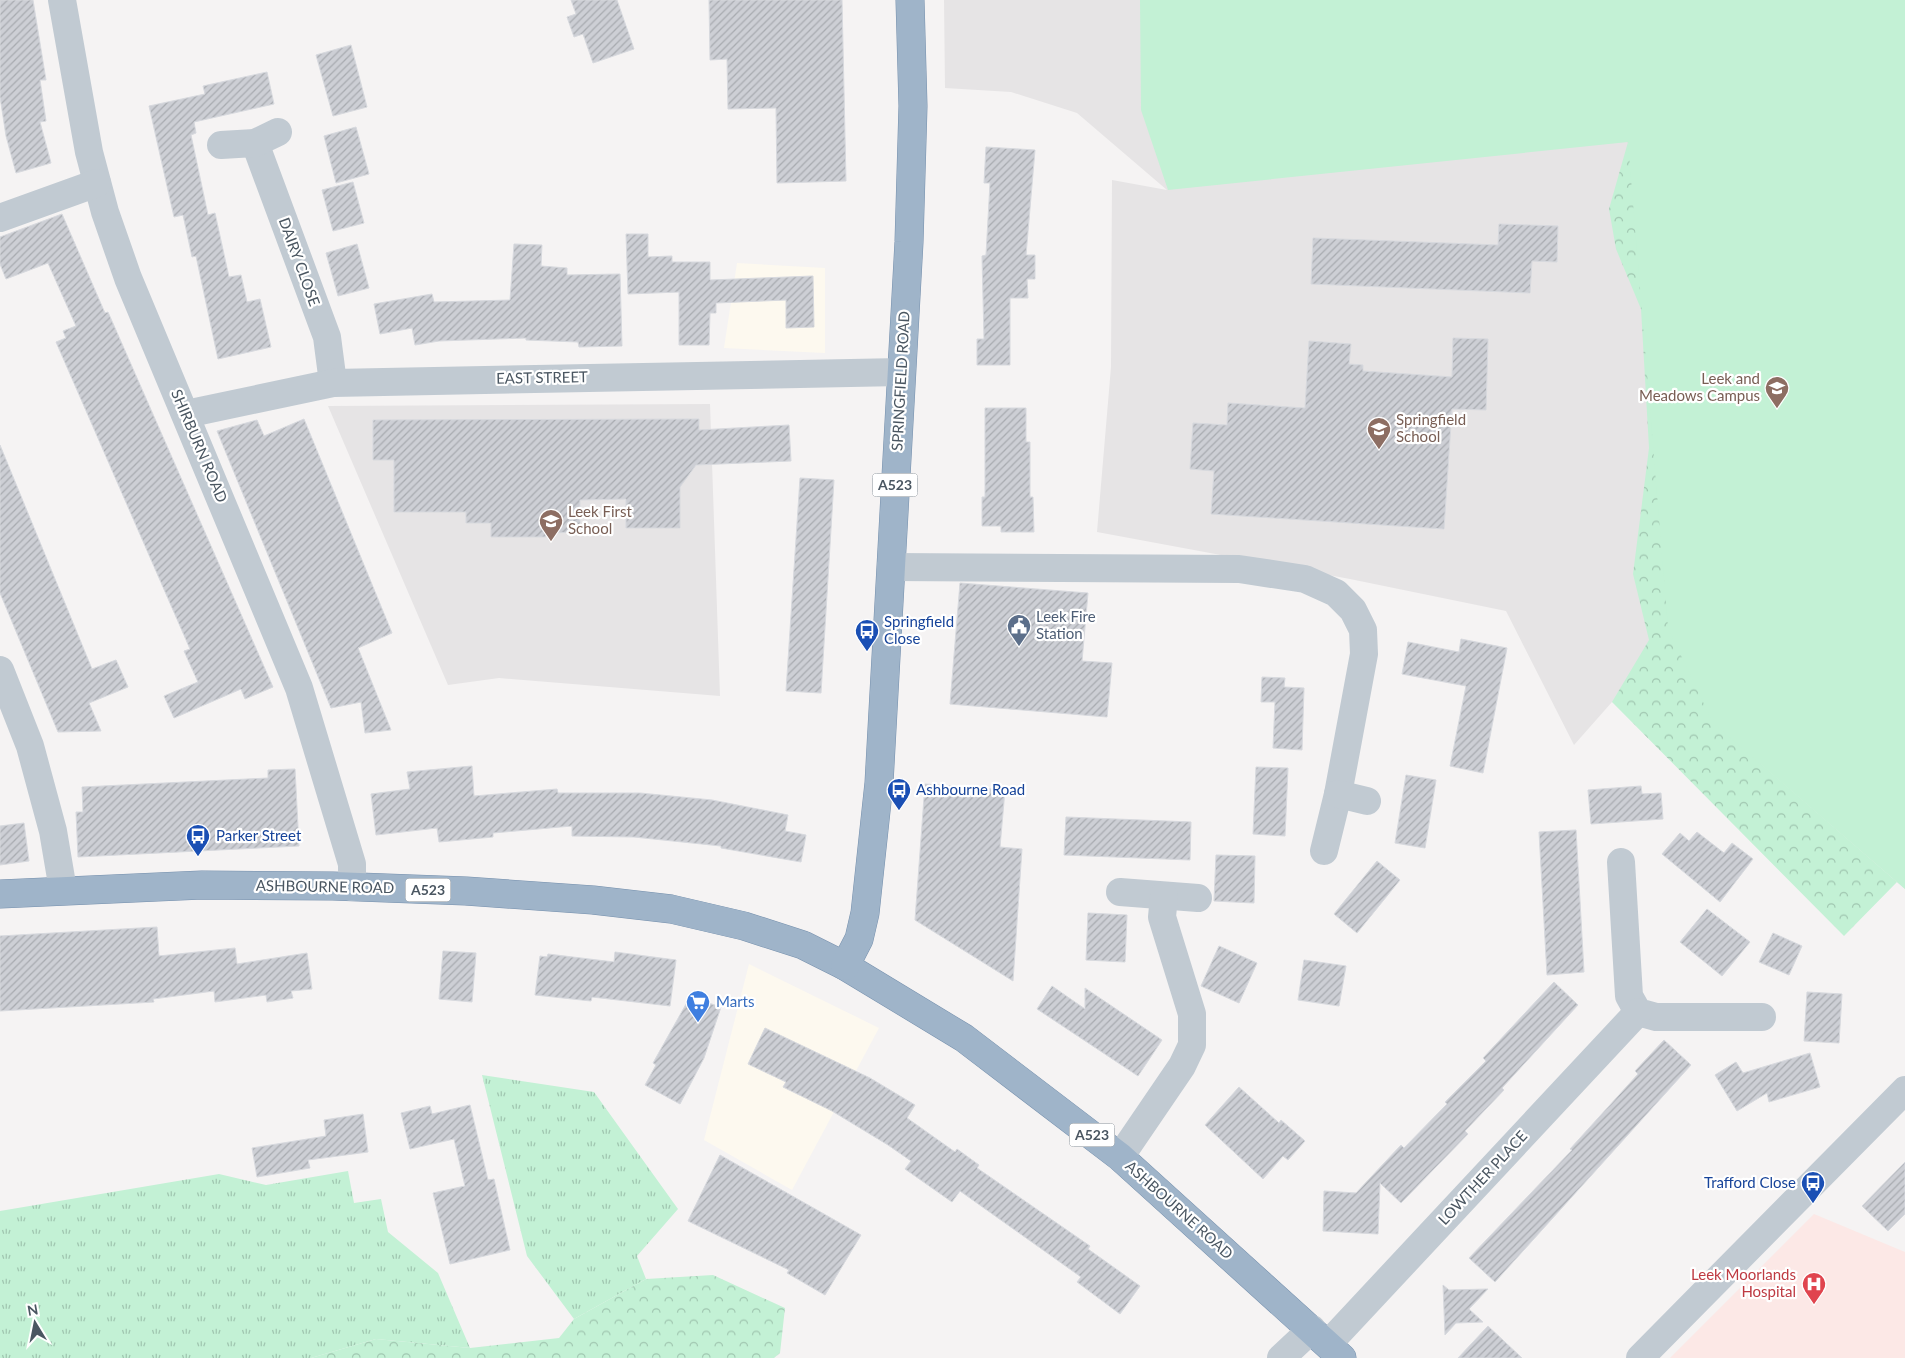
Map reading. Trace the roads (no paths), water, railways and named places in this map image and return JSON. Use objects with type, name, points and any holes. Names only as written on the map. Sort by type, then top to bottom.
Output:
[{"type":"highway","name":"SPRINGFIELD ROAD","points":[[845,966],[859,939],[865,913],[879,783],[909,242],[913,106],[910,0]]},
{"type":"highway","name":"ASHBOURNE ROAD","points":[[0,894],[202,885],[352,887],[476,892],[593,900],[671,909],[744,926],[804,945],[845,966],[964,1038],[1120,1157],[1327,1343]]},
{"type":"street","name":"SHIRBURN ROAD","points":[[62,0],[89,152],[97,183],[128,278],[299,688],[352,864],[352,887]]},
{"type":"street","name":"DAIRY CLOSE","points":[[221,145],[267,138],[326,337],[333,383]]},
{"type":"street","points":[[0,218],[97,183]]},
{"type":"street","name":"EAST STREET","points":[[186,414],[333,383],[901,372]]},
{"type":"street","points":[[891,567],[1239,569],[1305,579],[1336,593],[1353,610],[1363,630],[1364,654],[1338,794],[1324,851]]},
{"type":"street","points":[[0,670],[30,746],[53,831],[63,890]]},
{"type":"street","points":[[1338,794],[1367,801]]},
{"type":"street","points":[[1621,862],[1629,996],[1638,1012],[1656,1016],[1762,1017]]},
{"type":"street","points":[[1120,892],[1198,898]]},
{"type":"street","points":[[1120,1157],[1182,1066],[1192,1045],[1192,1014],[1162,917],[1164,896]]},
{"type":"street","name":"LOWTHER PLACE","points":[[1281,1358],[1327,1343],[1638,1012]]},
{"type":"street","points":[[1640,1358],[1905,1090]]},
{"type":"place","name":"Leek and Meadows Campus","points":[[1777,409]]},
{"type":"place","name":"Springfield School","points":[[1379,450]]},
{"type":"place","name":"Leek First School","points":[[551,542]]},
{"type":"place","name":"Leek Fire Station","points":[[1019,647]]},
{"type":"place","name":"Springfield Close","points":[[867,652]]},
{"type":"place","name":"Ashbourne Road","points":[[899,811]]},
{"type":"place","name":"Parker Street","points":[[198,857]]},
{"type":"place","name":"Marts","points":[[698,1023]]},
{"type":"place","name":"Trafford Close","points":[[1813,1204]]},
{"type":"place","name":"Leek Moorlands Hospital","points":[[1814,1305]]}]
